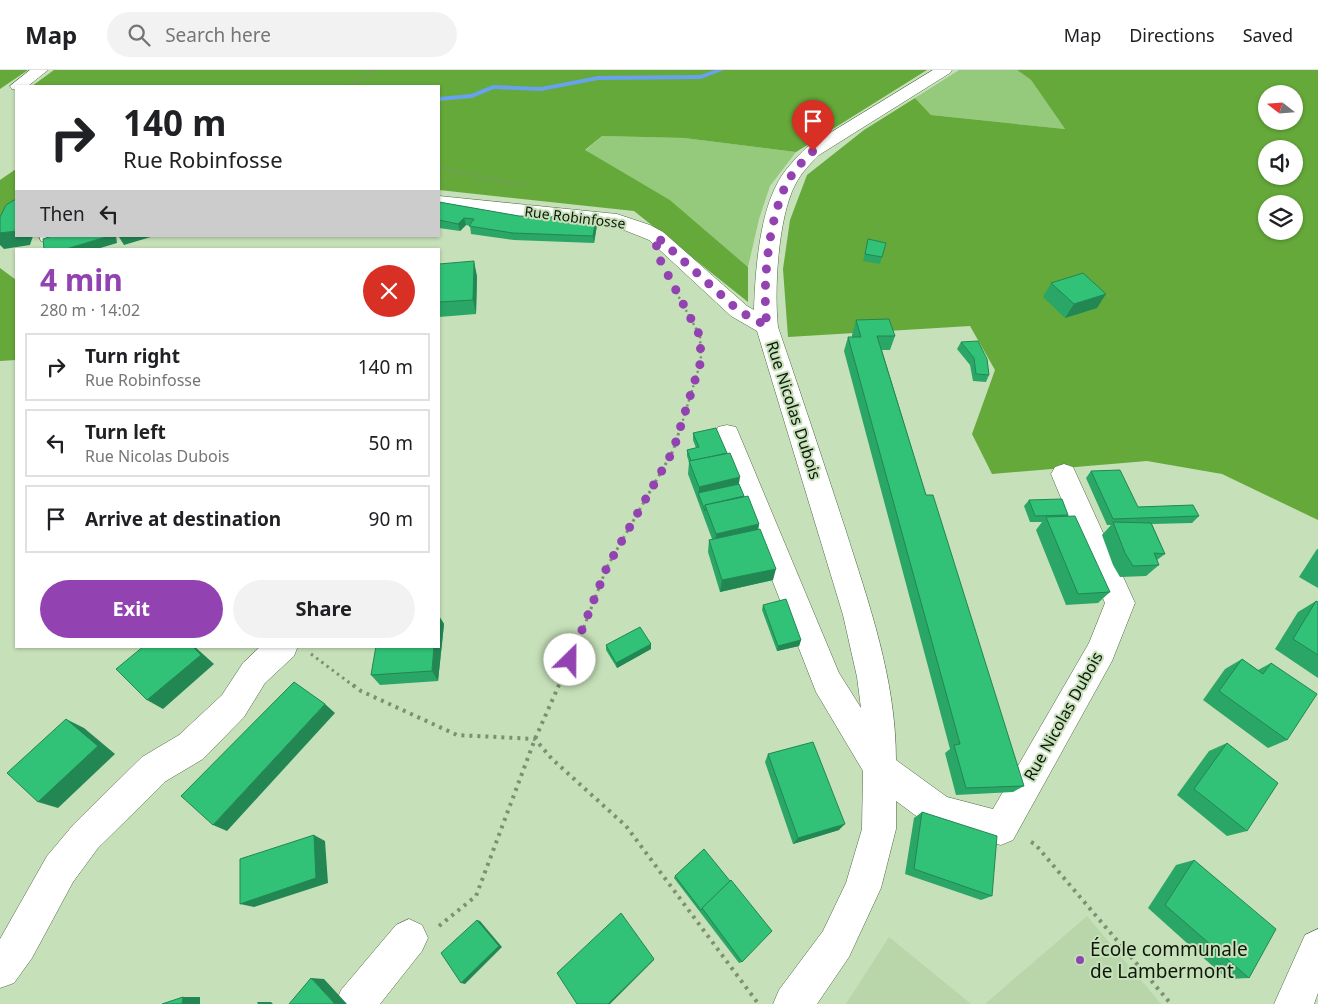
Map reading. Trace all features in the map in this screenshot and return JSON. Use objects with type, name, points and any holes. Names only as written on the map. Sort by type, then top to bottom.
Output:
[{"type":"street","points":[[20,85],[40,70]]},
{"type":"street","name":"Rue Nicolas Dubois","points":[[793,1004],[836,944],[862,888],[879,829],[880,733],[873,677],[858,615],[767,326],[764,309],[766,264],[777,208],[785,186],[796,168],[813,151],[944,70]]},
{"type":"street","name":"Rue Robinfosse","points":[[440,202],[608,219],[631,224],[656,236],[739,311],[767,326]]},
{"type":"street","points":[[727,434],[827,682],[880,768],[939,812],[1001,828]]},
{"type":"street","name":"Rue Nicolas Dubois","points":[[1001,828],[1100,651],[1120,603],[1064,474]]},
{"type":"street","points":[[0,968],[19,945],[60,869],[86,836],[154,769],[192,747],[233,706],[254,673],[296,649]]},
{"type":"street","points":[[354,1004],[408,938]]},
{"type":"street","points":[[1294,1004],[1318,948]]},
{"type":"path","points":[[351,85],[375,70]]},
{"type":"path","points":[[408,938],[437,928],[476,896],[535,738],[577,645],[607,567],[673,451],[701,361],[700,336],[673,285]]},
{"type":"path","points":[[296,649],[361,691],[457,735],[535,738],[552,759],[626,826],[759,1004]]},
{"type":"path","points":[[1001,828],[1036,844],[1171,1004]]},
{"type":"shaded area","name":"École communale de Lambermont","points":[[1087,916],[1161,1004],[985,1004]]},
{"type":"shaded area","points":[[889,937],[971,1004],[846,1004]]},
{"type":"green space","points":[[0,70],[28,70],[0,89]]},
{"type":"green space","points":[[54,70],[927,70],[796,152],[684,138],[602,136],[585,150],[670,200],[748,267],[748,302],[634,211],[440,190],[440,85],[33,85]]},
{"type":"green space","points":[[959,70],[1017,70],[1031,80],[1065,129],[931,115],[915,98]]},
{"type":"green space","points":[[1017,70],[1318,70],[1318,520],[1222,474],[1147,461],[992,474],[972,434],[995,370],[970,326],[788,337],[783,269],[790,220],[807,175],[864,130],[915,98],[931,115],[1065,129],[1031,80]]},
{"type":"green space","points":[[602,136],[684,138],[796,152],[770,186],[759,219],[748,267],[670,200],[585,151]]},
{"type":"green space","points":[[15,170],[15,218],[0,243],[0,180]]},
{"type":"green space","points":[[0,268],[15,279],[15,360],[0,361]]},
{"type":"building","points":[[15,200],[15,231],[0,233],[0,217],[6,205]]},
{"type":"building","points":[[440,202],[519,216],[596,218],[593,236],[513,233],[469,226],[474,219],[464,218],[458,224],[440,220]]},
{"type":"building","points":[[49,237],[106,237],[69,248],[44,248],[43,239]]},
{"type":"building","points":[[868,239],[886,243],[882,257],[865,254]]},
{"type":"building","points":[[474,261],[473,300],[440,302],[440,264]]},
{"type":"building","points":[[1083,273],[1106,294],[1074,304],[1051,283]]},
{"type":"building","points":[[889,319],[895,336],[877,336],[926,495],[933,495],[1024,786],[966,788],[954,745],[960,744],[848,337],[861,337],[856,320]]},
{"type":"building","points":[[978,341],[987,359],[989,375],[976,374],[974,358],[961,342]]},
{"type":"building","points":[[716,428],[727,453],[691,461],[687,450],[699,447],[693,433]]},
{"type":"building","points":[[730,453],[740,477],[699,487],[689,461]]},
{"type":"building","points":[[1120,470],[1138,507],[1193,505],[1199,516],[1113,519],[1091,471]]},
{"type":"building","points":[[739,484],[744,496],[705,505],[705,511],[698,493]]},
{"type":"building","points":[[748,496],[759,524],[716,534],[705,505]]},
{"type":"building","points":[[1062,499],[1068,515],[1035,516],[1029,500]]},
{"type":"building","points":[[1075,516],[1110,592],[1078,594],[1046,517]]},
{"type":"building","points":[[1113,522],[1151,523],[1165,554],[1154,553],[1159,565],[1133,566],[1125,553]]},
{"type":"building","points":[[760,529],[776,569],[722,580],[709,540]]},
{"type":"building","points":[[786,599],[801,640],[778,646],[763,605]]},
{"type":"building","points":[[1316,601],[1318,602],[1318,655],[1293,639]]},
{"type":"building","points":[[640,627],[651,644],[616,663],[606,645]]},
{"type":"building","points":[[142,648],[194,648],[201,655],[147,700],[116,669]]},
{"type":"building","points":[[376,648],[434,648],[432,671],[371,675]]},
{"type":"building","points":[[1242,659],[1263,674],[1271,663],[1317,694],[1287,740],[1219,691]]},
{"type":"building","points":[[294,682],[325,704],[213,825],[181,796]]},
{"type":"building","points":[[66,719],[98,746],[38,802],[7,773]]},
{"type":"building","points":[[813,742],[845,824],[798,838],[768,754]]},
{"type":"building","points":[[1227,743],[1278,783],[1247,831],[1194,789]]},
{"type":"building","points":[[922,812],[997,836],[992,896],[914,869]]},
{"type":"building","points":[[314,835],[316,878],[240,904],[240,859]]},
{"type":"building","points":[[704,849],[730,881],[701,910],[675,876]]},
{"type":"building","points":[[1194,860],[1276,929],[1249,978],[1165,905]]},
{"type":"building","points":[[731,880],[772,931],[742,962],[702,908]]},
{"type":"building","points":[[621,913],[654,959],[608,1004],[577,1004],[557,973]]},
{"type":"building","points":[[477,920],[499,946],[461,983],[441,953]]},
{"type":"building","points":[[311,978],[335,1004],[289,1004]]},
{"type":"building","points":[[183,997],[182,1004],[162,1004]]},
{"type":"waterway","points":[[440,99],[472,96],[493,87],[541,89],[598,78],[701,77],[721,70]]},
{"type":"place","name":"École communale de Lambermont","points":[[1080,960]]},
{"type":"route","points":[[570,660],[607,567],[673,451],[701,361],[700,336],[657,254],[656,236],[705,283],[739,311],[767,326],[764,309],[766,264],[777,208],[785,186],[796,168],[813,151]]}]
